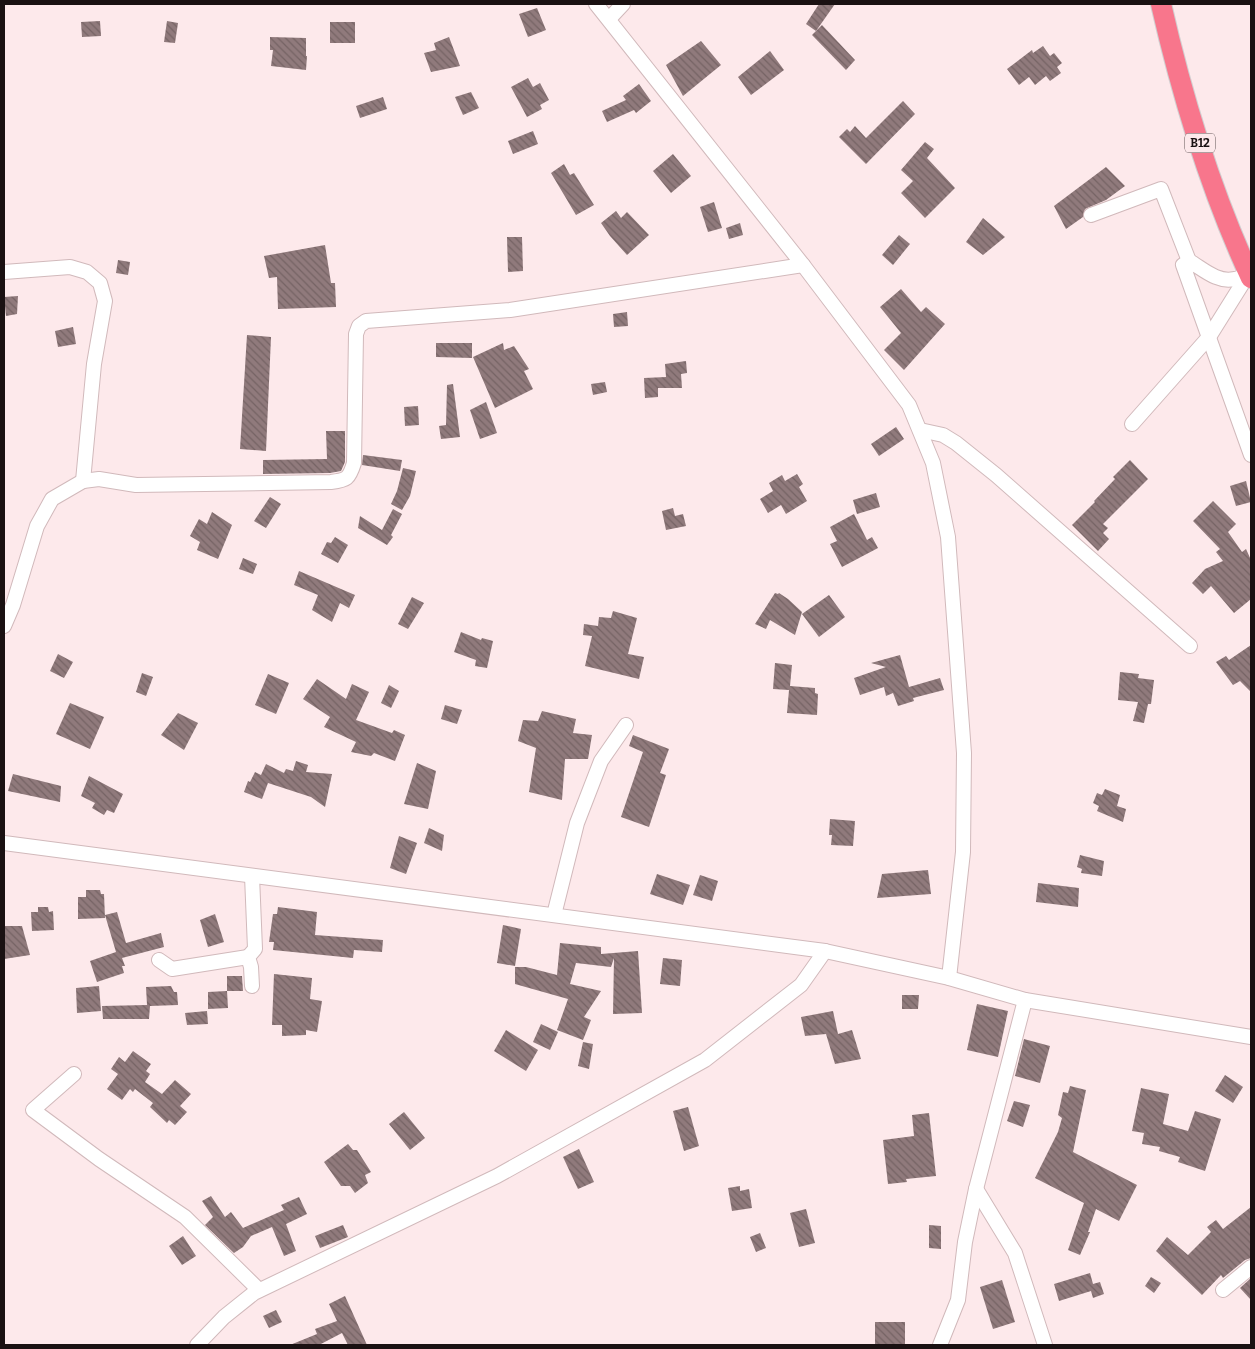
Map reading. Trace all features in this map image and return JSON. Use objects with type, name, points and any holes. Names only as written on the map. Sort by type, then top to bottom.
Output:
[{"type":"highway","name":"B12","points":[[1161,4],[1193,124],[1222,206],[1250,275]]},
{"type":"street","points":[[596,4],[803,265],[909,405],[933,463],[948,537],[964,753],[963,852],[949,978]]},
{"type":"street","points":[[609,19],[623,4]]},
{"type":"street","points":[[1091,215],[1161,189],[1189,261],[1204,271],[1219,277],[1233,280],[1250,275]]},
{"type":"street","points":[[1189,261],[1183,265],[1184,270],[1251,455]]},
{"type":"street","points":[[4,626],[14,605],[37,526],[52,499],[83,480],[98,479],[136,485],[343,481],[350,475],[354,463],[356,334],[359,326],[366,321],[510,310],[803,265]]},
{"type":"street","points":[[4,272],[70,267],[87,272],[100,284],[105,301],[94,364],[83,480]]},
{"type":"street","points":[[1132,424],[1209,337],[1250,275]]},
{"type":"street","points":[[920,430],[942,435],[956,443],[996,475],[1190,646]]},
{"type":"street","points":[[554,915],[577,823],[601,761],[626,725]]},
{"type":"street","points":[[4,844],[825,951],[949,978],[1025,1000],[1251,1037]]},
{"type":"street","points":[[159,960],[172,969],[248,957],[255,949],[252,876]]},
{"type":"street","points":[[197,1345],[224,1317],[259,1290],[497,1176],[705,1060],[800,985],[825,951]]},
{"type":"street","points":[[248,957],[251,967],[252,986]]},
{"type":"street","points":[[940,1345],[958,1300],[965,1242],[976,1189],[1025,1000]]},
{"type":"street","points":[[74,1074],[33,1110],[99,1159],[185,1217],[259,1290]]},
{"type":"street","points":[[976,1189],[1015,1253],[1045,1345]]},
{"type":"street","points":[[1223,1290],[1251,1267]]},
{"type":"building","points":[[819,4],[835,4],[816,31],[806,24]]},
{"type":"building","points":[[537,8],[546,30],[528,37],[519,14]]},
{"type":"building","points":[[100,21],[101,36],[82,37],[81,22]]},
{"type":"building","points":[[167,21],[178,23],[175,43],[164,42]]},
{"type":"building","points":[[330,22],[355,22],[355,43],[330,43]]},
{"type":"building","points":[[822,25],[855,60],[846,70],[812,35]]},
{"type":"building","points":[[270,37],[306,38],[306,70],[271,66],[273,50],[270,50]]},
{"type":"building","points":[[449,37],[460,66],[431,72],[424,53],[436,50],[434,43]]},
{"type":"building","points":[[701,41],[721,65],[683,96],[666,65]]},
{"type":"building","points":[[1043,46],[1050,56],[1054,53],[1062,63],[1057,67],[1061,73],[1050,81],[1046,76],[1035,85],[1029,77],[1019,85],[1007,69],[1032,50],[1033,53]]},
{"type":"building","points":[[770,51],[784,70],[751,95],[738,77]]},
{"type":"building","points":[[528,78],[533,87],[540,83],[549,100],[540,105],[542,109],[527,117],[511,87]]},
{"type":"building","points":[[639,84],[651,101],[636,113],[634,110],[607,122],[602,111],[626,100],[623,96]]},
{"type":"building","points":[[471,92],[479,108],[463,115],[455,97]]},
{"type":"building","points":[[383,97],[387,109],[360,118],[356,106]]},
{"type":"building","points":[[903,101],[915,114],[866,164],[839,137],[847,129],[850,132],[855,126],[866,138]]},
{"type":"building","points":[[533,131],[538,144],[513,154],[508,141]]},
{"type":"building","points":[[925,142],[934,149],[927,158],[955,188],[925,218],[901,193],[913,181],[901,170]]},
{"type":"building","points":[[673,154],[691,176],[671,193],[653,171]]},
{"type":"building","points":[[564,164],[570,175],[574,173],[594,205],[576,215],[551,173]]},
{"type":"building","points":[[1106,167],[1125,186],[1106,200],[1085,209],[1083,217],[1066,229],[1054,206]]},
{"type":"building","points":[[714,202],[722,228],[708,232],[700,207]]},
{"type":"building","points":[[616,211],[621,218],[627,212],[649,235],[627,255],[601,223]]},
{"type":"building","points":[[983,218],[1005,237],[983,255],[966,242]]},
{"type":"building","points":[[740,223],[743,235],[729,239],[726,228]]},
{"type":"building","points":[[899,235],[910,244],[893,265],[882,255]]},
{"type":"building","points":[[507,237],[522,237],[523,271],[508,272]]},
{"type":"building","points":[[325,245],[331,283],[335,283],[336,307],[278,309],[277,277],[269,278],[264,256]]},
{"type":"building","points":[[118,260],[130,262],[128,275],[116,273]]},
{"type":"building","points":[[901,289],[921,312],[926,307],[945,324],[904,370],[884,350],[901,333],[880,307]]},
{"type":"building","points":[[18,296],[17,314],[6,316],[4,297]]},
{"type":"building","points":[[627,312],[628,326],[614,327],[613,314]]},
{"type":"building","points":[[73,327],[76,344],[58,347],[55,331]]},
{"type":"building","points":[[247,335],[271,337],[266,451],[240,449]]},
{"type":"building","points":[[436,343],[472,343],[472,358],[436,357]]},
{"type":"building","points":[[503,343],[504,350],[514,346],[529,369],[524,371],[533,389],[495,408],[473,357]]},
{"type":"building","points":[[686,361],[687,373],[681,374],[682,388],[658,388],[658,397],[645,398],[644,378],[666,377],[665,364]]},
{"type":"building","points":[[605,382],[607,392],[593,395],[591,384]]},
{"type":"building","points":[[453,384],[460,437],[441,439],[439,426],[446,425],[447,385]]},
{"type":"building","points":[[486,402],[497,433],[480,439],[470,410]]},
{"type":"building","points":[[418,406],[419,425],[405,426],[404,407]]},
{"type":"building","points":[[896,427],[904,439],[879,456],[871,444]]},
{"type":"building","points":[[326,431],[345,431],[345,462],[341,471],[330,473],[263,474],[263,460],[327,459]]},
{"type":"building","points":[[363,455],[402,460],[400,471],[362,465]]},
{"type":"building","points":[[1130,460],[1148,479],[1103,524],[1108,528],[1103,533],[1109,539],[1098,551],[1072,525],[1095,502],[1115,479],[1113,477]]},
{"type":"building","points":[[403,468],[416,471],[410,496],[402,510],[391,504],[397,491]]},
{"type":"building","points":[[797,474],[803,484],[799,487],[807,501],[786,514],[781,505],[768,513],[760,499],[773,491],[769,483],[782,475],[785,481]]},
{"type":"building","points":[[1246,481],[1251,502],[1236,506],[1230,486]]},
{"type":"building","points":[[876,493],[880,507],[857,514],[853,500]]},
{"type":"building","points":[[270,497],[281,504],[266,528],[254,521]]},
{"type":"building","points":[[1213,501],[1236,524],[1228,532],[1242,552],[1246,549],[1251,560],[1251,599],[1234,613],[1211,586],[1203,594],[1192,583],[1205,569],[1223,561],[1216,552],[1220,549],[1193,521]]},
{"type":"building","points":[[673,508],[675,516],[683,514],[686,526],[666,530],[662,511]]},
{"type":"building","points":[[393,509],[402,514],[391,535],[393,537],[387,545],[358,528],[360,516],[382,530]]},
{"type":"building","points":[[212,512],[232,525],[218,559],[197,550],[200,542],[190,536],[199,519],[207,524]]},
{"type":"building","points":[[854,514],[867,540],[872,537],[878,548],[842,567],[830,544],[837,541],[830,527]]},
{"type":"building","points":[[335,537],[348,545],[338,563],[321,554],[327,542],[331,543]]},
{"type":"building","points":[[243,558],[257,564],[253,574],[239,569]]},
{"type":"building","points":[[299,571],[355,595],[349,608],[340,603],[332,622],[312,610],[318,595],[294,585]]},
{"type":"building","points":[[775,593],[779,593],[788,599],[802,612],[795,635],[770,620],[766,629],[755,624]]},
{"type":"building","points":[[829,595],[845,617],[819,637],[802,614]]},
{"type":"building","points":[[412,597],[424,603],[408,629],[398,624]]},
{"type":"building","points":[[613,611],[637,618],[628,654],[644,657],[639,679],[585,666],[592,636],[583,635],[584,624],[598,626],[599,617],[611,618]]},
{"type":"building","points":[[461,632],[481,640],[482,638],[493,641],[487,668],[475,666],[476,660],[454,652]]},
{"type":"building","points":[[1251,645],[1251,692],[1240,681],[1233,685],[1216,662],[1226,656],[1229,660]]},
{"type":"building","points":[[58,654],[73,662],[64,678],[50,671]]},
{"type":"building","points":[[900,655],[909,687],[940,678],[944,690],[913,698],[914,701],[898,706],[893,693],[886,696],[884,687],[860,695],[854,678],[886,667],[871,663]]},
{"type":"building","points":[[775,663],[792,665],[790,686],[815,688],[815,693],[818,694],[817,715],[787,713],[789,690],[773,689]]},
{"type":"building","points":[[1120,672],[1139,674],[1138,678],[1154,680],[1151,704],[1148,704],[1144,723],[1133,721],[1138,702],[1118,700]]},
{"type":"building","points":[[142,673],[153,677],[146,696],[136,692]]},
{"type":"building","points":[[268,674],[289,683],[276,714],[255,705]]},
{"type":"building","points":[[317,679],[346,699],[352,684],[369,692],[356,720],[392,733],[394,730],[405,735],[395,761],[374,753],[371,756],[351,752],[356,742],[324,727],[330,717],[303,699]]},
{"type":"building","points":[[389,685],[399,691],[391,708],[381,703]]},
{"type":"building","points":[[70,703],[104,717],[90,749],[56,734]]},
{"type":"building","points":[[445,705],[462,710],[457,724],[441,719]]},
{"type":"building","points":[[542,711],[576,719],[573,733],[592,735],[588,759],[565,759],[562,800],[529,792],[536,748],[518,741],[523,720],[538,721]]},
{"type":"building","points":[[178,713],[198,723],[184,750],[161,735]]},
{"type":"building","points":[[633,735],[669,749],[660,773],[666,775],[649,827],[621,817],[643,752],[629,746]]},
{"type":"building","points":[[296,761],[308,765],[306,772],[332,774],[325,807],[311,797],[268,783],[262,799],[244,792],[248,781],[250,782],[255,772],[261,775],[266,764],[284,773],[286,769],[293,771]]},
{"type":"building","points":[[417,763],[436,771],[428,809],[404,804]]},
{"type":"building","points":[[13,774],[61,786],[60,802],[8,791]]},
{"type":"building","points":[[89,776],[123,794],[114,813],[107,810],[104,815],[92,808],[95,803],[81,796]]},
{"type":"building","points":[[1105,789],[1120,795],[1117,806],[1126,809],[1123,822],[1097,811],[1099,806],[1093,803],[1097,793],[1102,795]]},
{"type":"building","points":[[830,819],[855,821],[853,846],[831,845],[832,835],[829,835]]},
{"type":"building","points":[[429,828],[444,835],[442,851],[424,843]]},
{"type":"building","points":[[399,836],[417,843],[406,874],[390,868]]},
{"type":"building","points":[[1080,855],[1104,861],[1102,876],[1081,873],[1082,869],[1077,867]]},
{"type":"building","points":[[928,870],[931,894],[877,898],[882,874]]},
{"type":"building","points":[[657,874],[690,885],[683,905],[650,894]]},
{"type":"building","points":[[700,875],[718,881],[712,901],[693,895]]},
{"type":"building","points":[[1038,883],[1079,888],[1078,907],[1036,902]]},
{"type":"building","points":[[86,890],[100,890],[101,894],[104,894],[105,918],[78,919],[78,897],[86,897]]},
{"type":"building","points":[[38,907],[48,907],[49,912],[53,911],[54,930],[32,931],[31,912],[38,912]]},
{"type":"building","points":[[278,907],[317,912],[315,935],[383,940],[382,952],[354,950],[353,958],[273,950],[274,942],[269,942],[273,914],[277,914]]},
{"type":"building","points":[[117,912],[126,943],[161,933],[164,947],[122,958],[125,966],[122,966],[124,973],[97,982],[90,961],[116,952],[105,915]]},
{"type":"building","points":[[215,914],[224,942],[208,947],[200,920]]},
{"type":"building","points":[[503,925],[521,929],[515,966],[497,963]]},
{"type":"building","points":[[4,926],[22,926],[30,955],[4,959]]},
{"type":"building","points":[[560,943],[601,947],[601,954],[638,951],[642,1013],[613,1014],[614,958],[611,967],[576,963],[570,984],[601,991],[584,1017],[591,1020],[583,1040],[557,1030],[568,999],[515,984],[515,967],[526,967],[557,975]]},
{"type":"building","points":[[663,958],[682,960],[680,986],[660,984]]},
{"type":"building","points":[[274,974],[312,978],[310,999],[322,1001],[317,1032],[306,1030],[306,1035],[282,1036],[282,1025],[272,1025]]},
{"type":"building","points":[[227,976],[242,976],[243,991],[227,991]]},
{"type":"building","points":[[99,986],[101,1011],[77,1013],[76,988]]},
{"type":"building","points":[[171,986],[174,992],[177,992],[178,1005],[150,1006],[149,1019],[103,1019],[102,1006],[147,1005],[146,987]]},
{"type":"building","points":[[227,991],[228,1008],[208,1009],[208,992]]},
{"type":"building","points":[[902,995],[919,995],[918,1009],[902,1009]]},
{"type":"building","points":[[977,1004],[1008,1011],[998,1057],[967,1050]]},
{"type":"building","points":[[207,1011],[208,1024],[187,1025],[185,1013]]},
{"type":"building","points":[[833,1011],[838,1034],[852,1030],[861,1059],[835,1064],[826,1034],[805,1036],[801,1017]]},
{"type":"building","points":[[541,1024],[558,1032],[550,1050],[533,1042]]},
{"type":"building","points":[[506,1030],[538,1050],[526,1071],[494,1051]]},
{"type":"building","points":[[1024,1039],[1050,1046],[1040,1083],[1015,1076]]},
{"type":"building","points":[[583,1042],[593,1044],[589,1069],[578,1066]]},
{"type":"building","points":[[133,1051],[151,1064],[146,1071],[150,1074],[145,1082],[162,1094],[175,1080],[191,1094],[180,1106],[187,1112],[175,1125],[169,1120],[167,1123],[150,1107],[153,1103],[135,1089],[133,1092],[130,1089],[122,1100],[107,1089],[118,1074],[111,1069],[119,1057],[125,1062]]},
{"type":"building","points":[[1225,1075],[1243,1087],[1233,1103],[1215,1091]]},
{"type":"building","points":[[1070,1086],[1086,1090],[1073,1152],[1137,1185],[1119,1221],[1096,1209],[1088,1232],[1090,1232],[1080,1255],[1068,1250],[1084,1203],[1035,1178],[1058,1132],[1062,1118],[1058,1115],[1063,1092],[1068,1093]]},
{"type":"building","points":[[1141,1088],[1169,1094],[1163,1124],[1188,1131],[1195,1111],[1221,1119],[1205,1171],[1178,1162],[1180,1157],[1159,1151],[1160,1147],[1142,1144],[1144,1133],[1132,1131]]},
{"type":"building","points":[[1014,1101],[1030,1105],[1023,1127],[1007,1121]]},
{"type":"building","points":[[688,1107],[699,1146],[684,1151],[673,1111]]},
{"type":"building","points":[[404,1112],[425,1138],[410,1150],[389,1124]]},
{"type":"building","points":[[929,1113],[936,1176],[906,1179],[907,1182],[888,1184],[883,1140],[914,1136],[912,1115]]},
{"type":"building","points":[[348,1144],[353,1150],[357,1150],[371,1172],[365,1175],[368,1183],[355,1193],[350,1186],[341,1186],[324,1162]]},
{"type":"building","points":[[579,1149],[594,1182],[578,1189],[563,1157]]},
{"type":"building","points":[[740,1186],[740,1191],[749,1189],[752,1208],[732,1211],[728,1188]]},
{"type":"building","points":[[211,1196],[225,1217],[231,1212],[243,1228],[284,1210],[281,1205],[299,1197],[307,1214],[286,1224],[296,1251],[284,1256],[272,1227],[251,1236],[243,1247],[234,1253],[205,1225],[213,1217],[202,1201]]},
{"type":"building","points":[[1251,1207],[1251,1258],[1245,1260],[1223,1278],[1221,1275],[1202,1295],[1156,1251],[1167,1237],[1188,1255],[1211,1232],[1207,1227],[1216,1220],[1223,1229]]},
{"type":"building","points":[[806,1209],[815,1243],[799,1247],[790,1213]]},
{"type":"building","points":[[343,1225],[348,1237],[320,1248],[315,1236]]},
{"type":"building","points":[[929,1225],[941,1226],[941,1249],[929,1248]]},
{"type":"building","points":[[760,1233],[766,1248],[756,1252],[750,1237]]},
{"type":"building","points":[[183,1236],[196,1256],[182,1265],[169,1246]]},
{"type":"building","points":[[1090,1273],[1093,1284],[1100,1282],[1104,1294],[1093,1298],[1091,1291],[1059,1301],[1054,1284]]},
{"type":"building","points":[[1151,1277],[1161,1283],[1154,1293],[1145,1286]]},
{"type":"building","points":[[1251,1278],[1251,1300],[1240,1288]]},
{"type":"building","points":[[1002,1280],[1015,1322],[993,1329],[980,1287]]},
{"type":"building","points":[[345,1296],[367,1345],[348,1345],[342,1333],[319,1345],[290,1345],[317,1334],[315,1329],[337,1321],[329,1304]]},
{"type":"building","points":[[276,1310],[282,1322],[269,1328],[263,1316]]},
{"type":"building","points":[[875,1322],[905,1322],[905,1345],[875,1345]]}]
